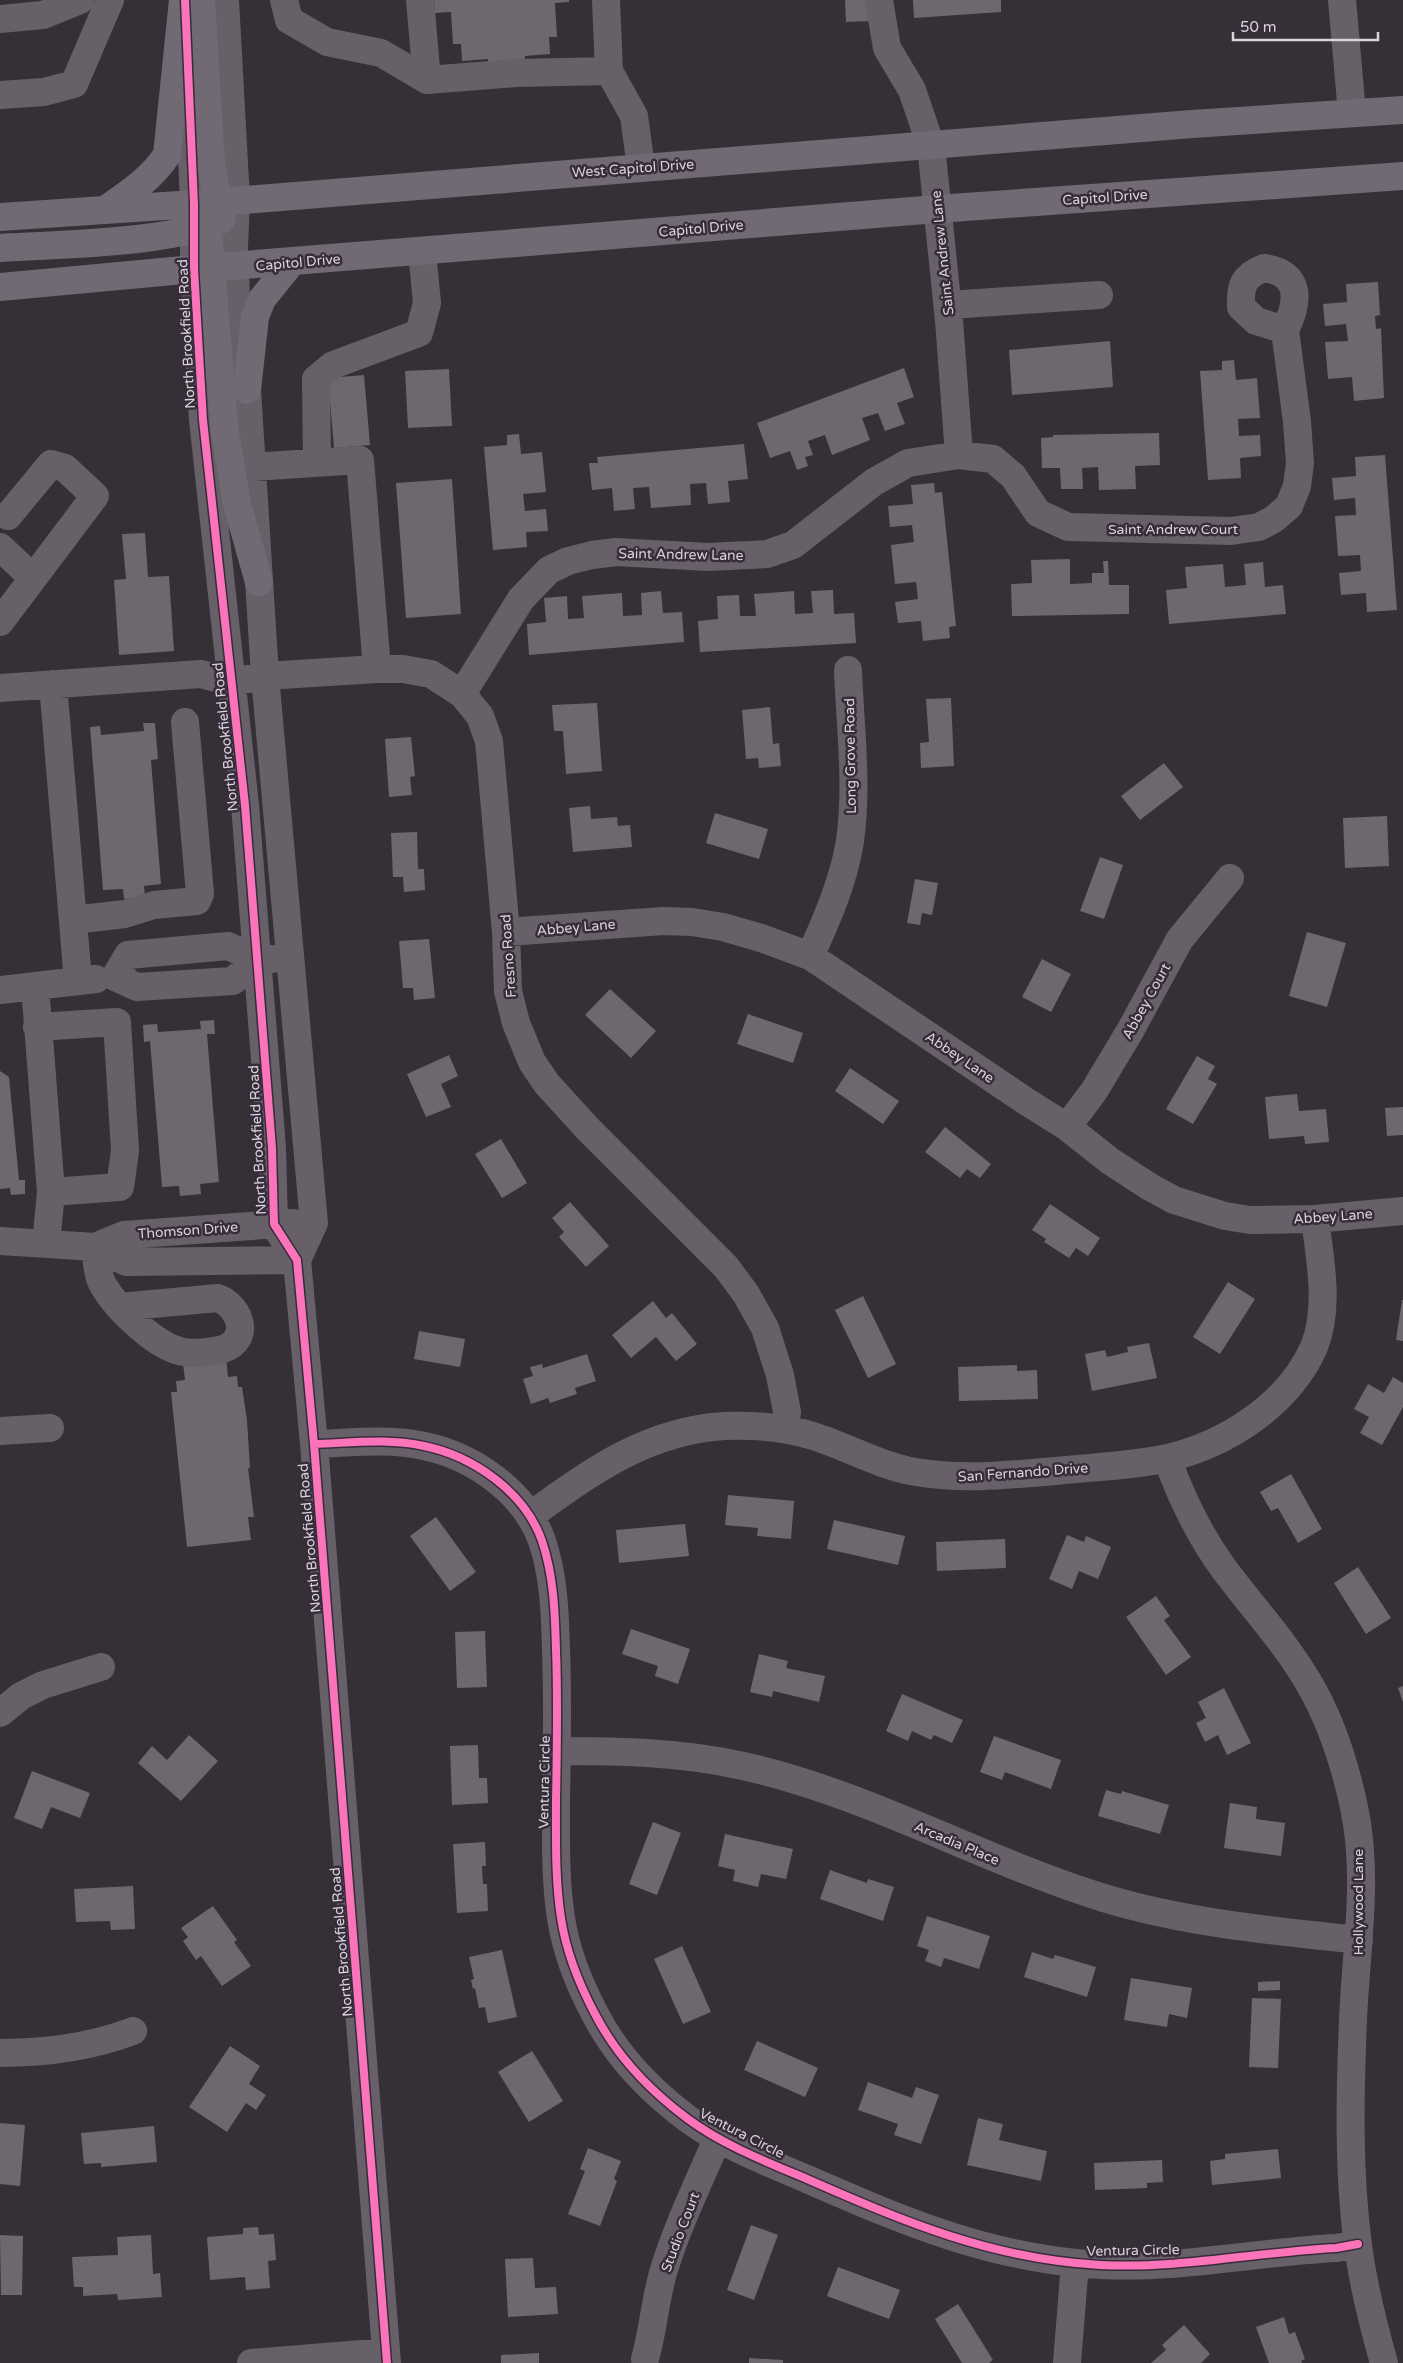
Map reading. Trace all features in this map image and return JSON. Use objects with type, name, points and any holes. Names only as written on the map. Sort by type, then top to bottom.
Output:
[{"type":"main road","points":[[105,210],[152,174],[168,156],[184,0]]},
{"type":"main road","points":[[201,0],[211,163],[211,213],[226,255],[214,268],[225,433],[237,504],[259,582]]},
{"type":"main road","points":[[931,146],[1183,125],[1403,110]]},
{"type":"main road","name":"West Capitol Drive","points":[[211,213],[507,178],[931,146]]},
{"type":"main road","name":"Capitol Drive","points":[[0,287],[936,209],[1403,176]]},
{"type":"main road","points":[[0,217],[105,210],[211,213]]},
{"type":"main road","points":[[0,248],[161,236],[211,213]]},
{"type":"main road","points":[[247,390],[255,317],[262,299],[292,262]]},
{"type":"street","points":[[0,18],[43,16],[80,0]]},
{"type":"street","points":[[0,95],[44,92],[74,84],[110,0]]},
{"type":"street","name":"North Brookfield Road","points":[[184,0],[211,213],[214,268],[203,420],[245,805],[272,1148],[274,1224],[297,1260],[314,1444],[386,2357]]},
{"type":"street","name":"North Brookfield Road","points":[[211,213],[225,0]]},
{"type":"street","points":[[284,0],[289,20],[327,42],[381,53],[427,80],[516,73],[608,71]]},
{"type":"street","points":[[420,0],[427,80]]},
{"type":"street","points":[[606,0],[608,71],[634,116],[641,167]]},
{"type":"street","name":"Saint Andrew Lane","points":[[462,694],[521,599],[549,570],[568,561],[616,552],[708,558],[767,554],[793,545],[874,482],[908,463],[959,455],[948,306],[936,209],[931,146],[912,90],[887,48],[879,0]]},
{"type":"street","points":[[1342,0],[1352,113]]},
{"type":"street","points":[[317,462],[316,379],[333,365],[419,333],[427,303],[422,251]]},
{"type":"street","name":"North Brookfield Road","points":[[214,268],[236,300],[247,390],[266,676],[314,1223],[297,1260]]},
{"type":"street","points":[[948,306],[1099,295]]},
{"type":"street","name":"Saint Andrew Court","points":[[959,455],[993,459],[1013,476],[1038,513],[1068,527],[1231,531],[1259,527],[1274,520],[1289,506],[1297,486],[1300,463],[1297,422],[1285,330]]},
{"type":"street","points":[[252,467],[360,460],[377,670]]},
{"type":"street","points":[[1,618],[95,496],[65,468],[51,464],[3,517]]},
{"type":"street","points":[[0,548],[33,578]]},
{"type":"street","name":"Fresno Road","points":[[231,682],[266,676],[403,669],[431,674],[462,694],[480,716],[489,741],[506,932],[508,991],[516,1023],[532,1062],[547,1084],[588,1129],[700,1238],[726,1266],[741,1287],[765,1328],[780,1374],[787,1412],[785,1429]]},
{"type":"street","name":"Long Grove Road","points":[[810,956],[843,874],[850,841],[853,799],[848,670]]},
{"type":"street","points":[[0,688],[201,674],[231,682]]},
{"type":"street","points":[[53,684],[78,981]]},
{"type":"street","points":[[73,920],[125,914],[154,904],[197,901],[200,894],[185,722]]},
{"type":"street","name":"Abbey Court","points":[[1067,1127],[1094,1090],[1130,1031],[1180,939],[1230,878]]},
{"type":"street","name":"Abbey Lane","points":[[506,932],[635,922],[692,922],[723,927],[810,956],[1067,1127],[1110,1161],[1174,1200],[1224,1216],[1250,1220],[1315,1219],[1403,1211]]},
{"type":"street","points":[[0,990],[114,977],[128,955],[228,946],[257,959],[291,958]]},
{"type":"street","points":[[35,986],[36,1027],[51,1192],[46,1244]]},
{"type":"street","points":[[36,1027],[116,1022],[125,1150],[120,1187],[51,1192]]},
{"type":"street","name":"San Fernando Drive","points":[[530,1516],[612,1459],[664,1436],[724,1426],[755,1426],[785,1429],[813,1436],[891,1466],[936,1476],[990,1477],[1167,1458],[1212,1441],[1263,1412],[1283,1393],[1314,1347],[1320,1325],[1322,1292],[1315,1219]]},
{"type":"street","name":"Thomson Drive","points":[[95,1247],[124,1235],[274,1224],[314,1223]]},
{"type":"street","name":"Thomson Drive","points":[[0,1241],[95,1247],[126,1262],[297,1260]]},
{"type":"street","points":[[95,1247],[102,1283],[119,1307]]},
{"type":"street","points":[[0,1432],[50,1428]]},
{"type":"street","name":"Ventura Circle","points":[[314,1444],[398,1442],[427,1446],[470,1463],[498,1481],[515,1497],[530,1516],[542,1540],[552,1587],[557,1674],[556,1842],[561,1920],[574,1968],[594,2014],[627,2064],[647,2086],[690,2121],[746,2152],[848,2197],[954,2239],[1041,2260],[1103,2265],[1149,2264],[1358,2244]]},
{"type":"street","name":"Hollywood Lane","points":[[1167,1458],[1187,1507],[1210,1550],[1288,1650],[1324,1710],[1341,1758],[1354,1809],[1361,1874],[1353,2017],[1350,2134],[1358,2244],[1369,2310],[1384,2363]]},
{"type":"street","points":[[0,1713],[21,1696],[44,1685],[102,1667]]},
{"type":"street","name":"Arcadia Place","points":[[557,1751],[647,1751],[744,1766],[847,1797],[975,1851],[1107,1899],[1164,1913],[1258,1929],[1358,1940]]},
{"type":"street","points":[[0,2053],[53,2050],[109,2040],[133,2031]]},
{"type":"street","name":"Studio Court","points":[[645,2359],[663,2274],[675,2240],[718,2137]]},
{"type":"street","points":[[1067,2363],[1075,2263]]},
{"type":"street","points":[[251,2363],[386,2357]]},
{"type":"building","points":[[434,0],[569,0],[569,2],[555,3],[557,37],[549,37],[550,54],[525,56],[525,64],[488,66],[488,59],[462,61],[461,44],[453,44],[451,12],[435,13]]},
{"type":"building","points":[[845,0],[869,0],[870,21],[846,22]]},
{"type":"building","points":[[913,0],[1001,0],[1001,12],[914,18]]},
{"type":"building","points":[[1378,282],[1380,315],[1375,316],[1376,329],[1381,328],[1384,398],[1354,401],[1352,377],[1328,379],[1325,342],[1348,341],[1346,324],[1325,326],[1323,304],[1347,302],[1346,284]]},
{"type":"building","points":[[1110,341],[1113,387],[1012,395],[1009,350]]},
{"type":"building","points":[[1234,360],[1236,380],[1257,378],[1260,418],[1238,419],[1239,436],[1260,435],[1261,456],[1240,458],[1241,478],[1208,480],[1200,371],[1222,370],[1222,361]]},
{"type":"building","points":[[904,368],[914,397],[897,403],[905,424],[885,431],[878,413],[862,418],[870,440],[832,455],[825,435],[808,441],[813,455],[805,457],[808,466],[797,470],[790,451],[770,458],[757,423]]},
{"type":"building","points":[[449,369],[452,426],[408,428],[405,371]]},
{"type":"building","points":[[364,375],[370,445],[334,448],[328,378]]},
{"type":"building","points":[[1159,433],[1160,465],[1135,466],[1136,489],[1099,490],[1098,467],[1082,468],[1083,489],[1061,489],[1060,468],[1042,468],[1041,438],[1053,437],[1053,435]]},
{"type":"building","points":[[519,434],[521,454],[542,452],[546,492],[523,494],[525,511],[546,509],[548,531],[526,532],[527,547],[493,550],[484,447],[507,445],[507,435]]},
{"type":"building","points":[[744,444],[748,479],[728,481],[730,502],[708,504],[706,483],[690,484],[691,505],[651,508],[649,487],[633,488],[635,509],[614,511],[612,488],[592,490],[589,463],[598,463],[597,457]]},
{"type":"building","points":[[1385,455],[1397,610],[1367,612],[1366,593],[1341,595],[1339,573],[1361,571],[1360,555],[1338,556],[1335,516],[1356,515],[1355,498],[1334,500],[1332,478],[1356,476],[1355,457]]},
{"type":"building","points":[[452,479],[461,614],[406,618],[396,483]]},
{"type":"building","points":[[934,483],[935,493],[942,492],[956,626],[949,627],[950,638],[923,641],[921,621],[898,623],[895,602],[918,599],[916,582],[895,584],[891,545],[914,542],[912,525],[890,527],[888,506],[913,504],[911,485]]},
{"type":"building","points":[[145,533],[148,577],[169,576],[174,651],[119,655],[114,580],[126,579],[122,534]]},
{"type":"building","points":[[1070,559],[1070,584],[1092,583],[1092,573],[1104,573],[1103,561],[1108,561],[1109,585],[1129,585],[1129,614],[1012,616],[1011,584],[1032,583],[1031,560]]},
{"type":"building","points":[[1263,562],[1265,587],[1283,585],[1286,614],[1169,624],[1166,590],[1187,588],[1185,567],[1223,564],[1225,587],[1246,585],[1244,564]]},
{"type":"building","points":[[833,590],[834,614],[854,613],[856,643],[700,652],[698,621],[718,619],[717,596],[739,595],[740,616],[756,616],[754,594],[794,591],[795,614],[813,613],[811,591]]},
{"type":"building","points":[[661,591],[663,613],[682,612],[684,642],[529,655],[527,624],[546,622],[544,598],[567,596],[568,619],[584,618],[582,596],[622,593],[623,616],[642,615],[641,593]]},
{"type":"building","points":[[951,698],[954,766],[921,768],[920,743],[929,742],[926,699]]},
{"type":"building","points":[[597,703],[602,771],[566,774],[563,731],[554,731],[552,705]]},
{"type":"building","points":[[770,707],[773,744],[779,743],[781,766],[759,768],[758,758],[746,759],[742,710]]},
{"type":"building","points":[[143,723],[155,723],[158,759],[151,760],[161,884],[144,886],[145,897],[124,899],[123,889],[103,890],[90,727],[100,726],[101,735],[144,731]]},
{"type":"building","points":[[411,737],[415,776],[410,777],[412,795],[389,797],[385,739]]},
{"type":"building","points":[[1164,763],[1183,787],[1140,820],[1121,796]]},
{"type":"building","points":[[590,806],[591,819],[617,817],[618,826],[630,825],[632,847],[573,852],[569,808]]},
{"type":"building","points":[[715,813],[768,829],[759,859],[706,843]]},
{"type":"building","points":[[1387,816],[1389,866],[1345,868],[1343,818]]},
{"type":"building","points":[[417,832],[418,869],[424,869],[425,890],[404,892],[403,877],[393,877],[391,833]]},
{"type":"building","points":[[1100,857],[1123,865],[1104,919],[1080,911]]},
{"type":"building","points":[[915,879],[938,883],[932,915],[922,913],[920,925],[907,923]]},
{"type":"building","points":[[1307,932],[1346,943],[1327,1007],[1289,996]]},
{"type":"building","points":[[429,939],[435,998],[414,1000],[413,988],[403,988],[399,941]]},
{"type":"building","points":[[1042,959],[1071,974],[1051,1012],[1022,997]]},
{"type":"building","points":[[610,989],[656,1031],[631,1058],[585,1015]]},
{"type":"building","points":[[748,1014],[803,1033],[793,1063],[737,1044]]},
{"type":"building","points":[[214,1020],[215,1034],[207,1034],[219,1182],[200,1184],[201,1194],[180,1196],[179,1186],[162,1187],[150,1041],[144,1042],[143,1025],[157,1024],[158,1032],[201,1029],[200,1021]]},
{"type":"building","points":[[449,1055],[458,1076],[441,1084],[451,1107],[426,1117],[407,1074]]},
{"type":"building","points":[[1197,1056],[1215,1066],[1208,1079],[1217,1084],[1193,1124],[1166,1109]]},
{"type":"building","points":[[850,1068],[899,1101],[883,1124],[835,1091]]},
{"type":"building","points":[[0,1071],[9,1077],[19,1180],[25,1180],[25,1194],[11,1195],[10,1188],[0,1189]]},
{"type":"building","points":[[1297,1094],[1299,1111],[1326,1109],[1329,1142],[1305,1144],[1304,1136],[1269,1139],[1265,1097]]},
{"type":"building","points":[[1403,1107],[1403,1135],[1387,1136],[1385,1108]]},
{"type":"building","points":[[945,1127],[991,1164],[980,1178],[967,1169],[960,1178],[925,1152]]},
{"type":"building","points":[[501,1139],[527,1183],[502,1198],[475,1154]]},
{"type":"building","points":[[570,1202],[609,1246],[586,1267],[559,1237],[564,1232],[552,1218]]},
{"type":"building","points":[[1050,1204],[1100,1238],[1088,1256],[1076,1248],[1069,1258],[1044,1242],[1046,1239],[1032,1230]]},
{"type":"building","points":[[1228,1282],[1255,1299],[1220,1354],[1193,1337]]},
{"type":"building","points":[[863,1296],[896,1364],[868,1378],[835,1310]]},
{"type":"building","points":[[1403,1300],[1403,1341],[1396,1340]]},
{"type":"building","points":[[653,1301],[666,1318],[672,1313],[697,1344],[676,1361],[656,1337],[631,1358],[612,1335]]},
{"type":"building","points":[[419,1331],[465,1339],[460,1367],[414,1359]]},
{"type":"building","points":[[1149,1343],[1157,1378],[1092,1391],[1085,1354],[1105,1350],[1107,1357],[1128,1352],[1127,1347]]},
{"type":"building","points":[[587,1354],[596,1381],[575,1388],[577,1394],[550,1403],[548,1398],[531,1404],[523,1379],[533,1376],[530,1367],[542,1364],[543,1368]]},
{"type":"building","points":[[226,1357],[228,1377],[237,1376],[238,1387],[242,1387],[247,1420],[250,1468],[248,1468],[254,1517],[248,1517],[251,1540],[187,1547],[171,1392],[177,1392],[176,1381],[185,1380],[183,1364]]},
{"type":"building","points":[[1017,1365],[1017,1371],[1037,1370],[1038,1399],[959,1401],[958,1367]]},
{"type":"building","points":[[1393,1377],[1403,1383],[1403,1407],[1382,1445],[1360,1433],[1369,1417],[1354,1409],[1368,1384],[1384,1393]]},
{"type":"building","points":[[1291,1474],[1322,1529],[1298,1543],[1278,1508],[1271,1511],[1260,1492]]},
{"type":"building","points":[[728,1495],[794,1501],[791,1539],[757,1536],[758,1528],[725,1525]]},
{"type":"building","points":[[436,1517],[476,1572],[450,1591],[410,1536]]},
{"type":"building","points":[[834,1520],[905,1536],[898,1565],[827,1549]]},
{"type":"building","points":[[685,1524],[689,1556],[619,1563],[616,1530]]},
{"type":"building","points":[[1067,1535],[1084,1542],[1086,1536],[1111,1547],[1098,1579],[1079,1571],[1072,1589],[1049,1579]]},
{"type":"building","points":[[1005,1539],[1006,1568],[937,1571],[936,1542]]},
{"type":"building","points":[[1358,1567],[1391,1618],[1366,1634],[1334,1583]]},
{"type":"building","points":[[1156,1596],[1170,1616],[1164,1620],[1191,1657],[1166,1675],[1126,1617]]},
{"type":"building","points":[[631,1629],[690,1649],[678,1684],[655,1676],[658,1666],[622,1654]]},
{"type":"building","points":[[485,1631],[487,1687],[457,1688],[455,1632]]},
{"type":"building","points":[[759,1654],[788,1661],[786,1668],[825,1676],[819,1702],[773,1691],[772,1697],[750,1692]]},
{"type":"building","points":[[1403,1686],[1403,1702],[1398,1688]]},
{"type":"building","points":[[1224,1688],[1251,1743],[1227,1755],[1218,1735],[1205,1742],[1196,1723],[1206,1718],[1198,1702]]},
{"type":"building","points":[[902,1694],[963,1720],[952,1743],[934,1735],[931,1740],[912,1731],[908,1741],[886,1731]]},
{"type":"building","points":[[189,1735],[218,1761],[181,1801],[138,1763],[152,1746],[167,1760]]},
{"type":"building","points":[[994,1736],[1061,1760],[1051,1789],[1005,1772],[1002,1780],[980,1772]]},
{"type":"building","points":[[478,1745],[479,1778],[487,1778],[488,1803],[452,1805],[450,1746]]},
{"type":"building","points":[[32,1771],[90,1793],[80,1818],[51,1807],[42,1829],[14,1818]]},
{"type":"building","points":[[1106,1790],[1121,1794],[1122,1791],[1169,1805],[1160,1834],[1098,1816]]},
{"type":"building","points":[[1230,1803],[1257,1807],[1256,1819],[1285,1823],[1281,1856],[1224,1848]]},
{"type":"building","points":[[653,1822],[681,1833],[657,1895],[629,1884]]},
{"type":"building","points":[[725,1834],[793,1849],[786,1879],[761,1874],[758,1887],[733,1881],[735,1870],[718,1866]]},
{"type":"building","points":[[485,1842],[486,1866],[482,1866],[483,1884],[487,1884],[488,1911],[457,1913],[453,1844]]},
{"type":"building","points":[[830,1870],[867,1883],[868,1879],[894,1887],[883,1921],[820,1899]]},
{"type":"building","points":[[133,1886],[135,1929],[111,1930],[110,1921],[76,1922],[74,1889]]},
{"type":"building","points":[[213,1906],[237,1940],[234,1942],[251,1966],[222,1986],[201,1956],[196,1960],[183,1941],[188,1937],[181,1928]]},
{"type":"building","points":[[927,1916],[990,1936],[979,1969],[944,1958],[941,1967],[925,1961],[929,1950],[917,1946]]},
{"type":"building","points":[[682,1946],[711,2012],[683,2024],[654,1959]]},
{"type":"building","points":[[502,1950],[517,2017],[488,2023],[485,2007],[479,2008],[475,1988],[473,1989],[471,1980],[474,1979],[469,1957]]},
{"type":"building","points":[[1032,1952],[1053,1959],[1055,1955],[1096,1967],[1087,1997],[1024,1977]]},
{"type":"building","points":[[1131,1978],[1192,1988],[1187,2018],[1169,2014],[1167,2027],[1124,2020]]},
{"type":"building","points":[[1280,1981],[1280,1990],[1258,1991],[1258,1982]]},
{"type":"building","points":[[1252,1998],[1281,1999],[1278,2068],[1249,2067]]},
{"type":"building","points":[[757,2041],[818,2068],[805,2097],[744,2070]]},
{"type":"building","points":[[230,2046],[260,2066],[249,2084],[266,2095],[256,2110],[246,2103],[227,2132],[189,2107]]},
{"type":"building","points":[[532,2051],[563,2101],[529,2122],[498,2072]]},
{"type":"building","points":[[868,2082],[912,2098],[916,2087],[939,2095],[921,2144],[894,2135],[898,2124],[858,2110]]},
{"type":"building","points":[[978,2118],[1003,2124],[999,2140],[1047,2151],[1041,2181],[967,2165]]},
{"type":"building","points":[[0,2123],[25,2125],[20,2186],[0,2184]]},
{"type":"building","points":[[154,2126],[157,2162],[101,2167],[101,2163],[84,2164],[81,2133]]},
{"type":"building","points":[[588,2148],[621,2161],[614,2179],[617,2181],[600,2226],[568,2214],[585,2171],[580,2169]]},
{"type":"building","points":[[1278,2149],[1281,2178],[1212,2185],[1210,2161],[1225,2159],[1225,2154]]},
{"type":"building","points":[[1162,2160],[1163,2182],[1147,2183],[1147,2188],[1095,2190],[1094,2163]]},
{"type":"building","points":[[751,2225],[778,2235],[754,2300],[727,2290]]},
{"type":"building","points":[[258,2227],[259,2235],[274,2234],[276,2260],[268,2261],[270,2288],[246,2290],[245,2277],[210,2280],[207,2237],[243,2234],[243,2228]]},
{"type":"building","points":[[0,2235],[23,2236],[22,2295],[1,2295]]},
{"type":"building","points":[[151,2235],[153,2274],[160,2273],[162,2297],[118,2300],[117,2294],[83,2296],[83,2287],[74,2287],[72,2257],[118,2255],[117,2237]]},
{"type":"building","points":[[533,2258],[535,2288],[556,2287],[558,2314],[508,2317],[505,2259]]},
{"type":"building","points":[[838,2267],[900,2290],[889,2319],[827,2296]]},
{"type":"building","points":[[958,2304],[993,2360],[989,2363],[962,2363],[935,2319]]},
{"type":"building","points":[[1284,2317],[1289,2334],[1295,2332],[1305,2359],[1301,2361],[1302,2363],[1269,2363],[1256,2327]]},
{"type":"building","points":[[1184,2325],[1210,2354],[1201,2363],[1151,2363],[1166,2350],[1162,2345]]},
{"type":"building","points":[[539,2353],[539,2363],[501,2363],[501,2355]]},
{"type":"building","points":[[749,2358],[783,2360],[783,2363],[749,2363]]},
{"type":"cycle path","points":[[185,0],[194,204],[194,269],[203,420],[245,805],[272,1148],[274,1224],[297,1260],[314,1444],[387,2363]]},
{"type":"cycle path","points":[[314,1444],[397,1442],[442,1451],[461,1458],[495,1479],[510,1492],[534,1523],[546,1554],[554,1609],[557,1669],[556,1859],[559,1903],[566,1943],[584,1991],[613,2044],[635,2072],[688,2119],[716,2137],[746,2152],[879,2210],[950,2236],[1022,2255],[1060,2261],[1130,2266],[1159,2265],[1336,2248],[1358,2244]]}]
